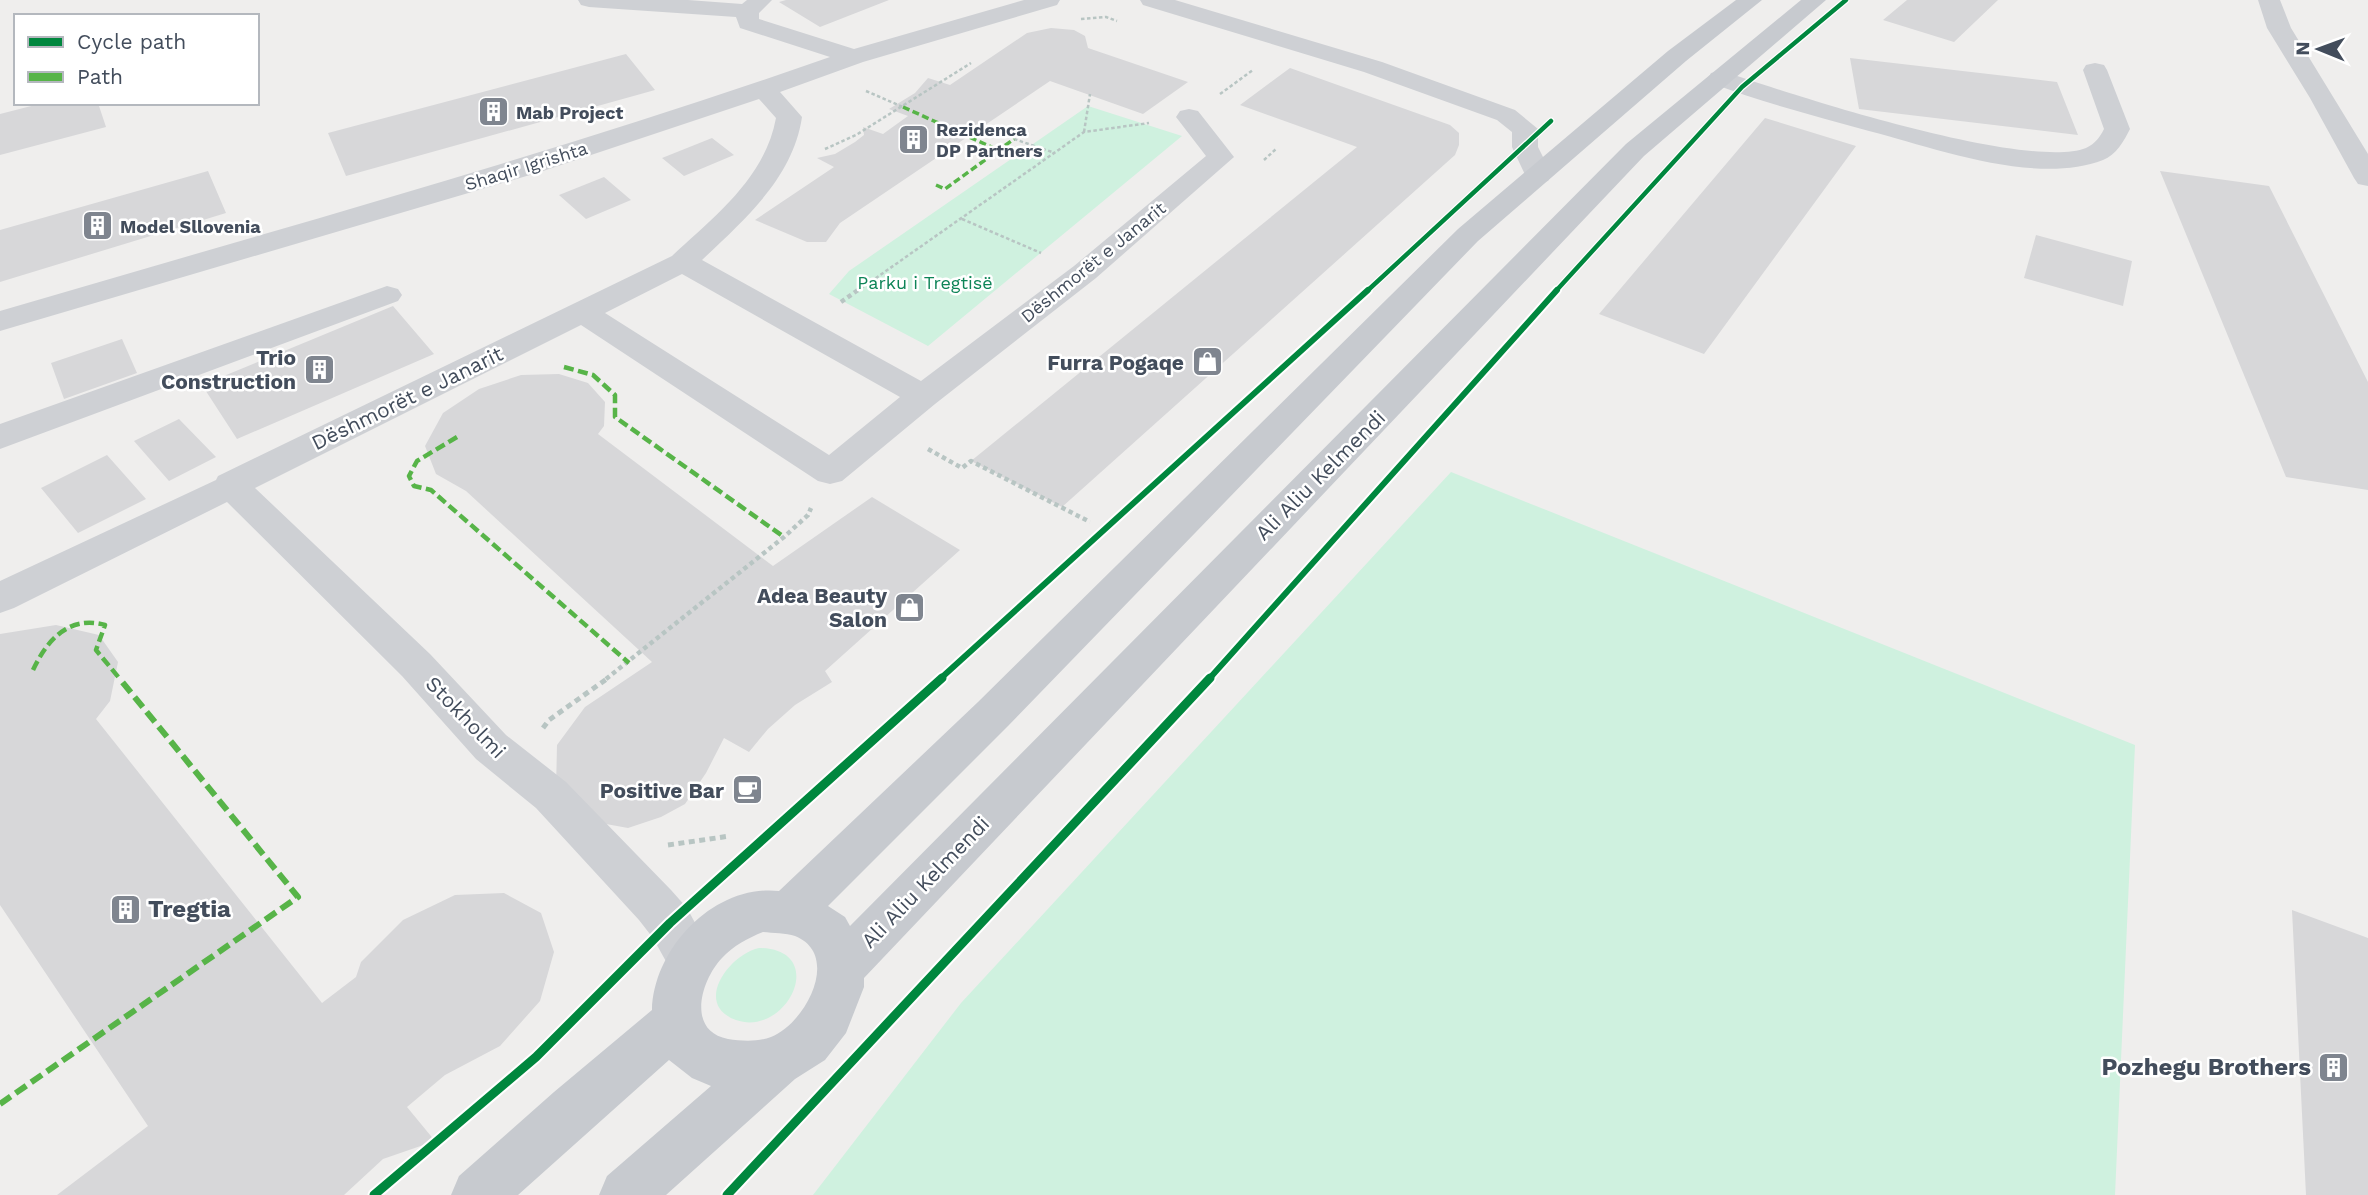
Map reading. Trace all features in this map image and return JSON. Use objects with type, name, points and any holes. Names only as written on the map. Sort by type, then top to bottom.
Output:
[{"type":"main road","points":[[790,912],[993,714],[1468,235],[1677,56],[1751,0]]},
{"type":"main road","name":"Ali Aliu Kelmendi","points":[[842,967],[1635,150],[1815,0]]},
{"type":"main road","points":[[626,1195],[780,1059],[809,1041],[830,1016],[839,996],[842,967],[838,948],[827,931],[810,918],[790,912],[763,911],[738,919],[713,934],[691,958],[676,994],[677,1021],[689,1045],[701,1057],[724,1066],[749,1067],[780,1059]]},
{"type":"main road","points":[[478,1195],[572,1110],[677,1021]]},
{"type":"street","points":[[589,0],[754,6],[748,23],[854,57]]},
{"type":"street","name":"Shaqir Igrishta","points":[[0,321],[530,166],[854,57],[1049,0]]},
{"type":"street","points":[[1151,0],[1373,67],[1506,115],[1525,129],[1525,147],[1538,175]]},
{"type":"street","points":[[2269,0],[2279,28],[2368,178]]},
{"type":"street","points":[[1720,78],[1763,93],[1959,145],[2018,156],[2078,158],[2109,146],[2117,129],[2095,70]]},
{"type":"street","name":"Dëshmorët e Janarit","points":[[224,488],[683,262],[742,205],[766,176],[789,132],[789,117],[763,89]]},
{"type":"street","points":[[2331,115],[2368,131]]},
{"type":"street","name":"Dëshmorët e Janarit","points":[[583,312],[830,472],[923,396],[1085,272],[1221,157],[1189,117]]},
{"type":"street","points":[[683,262],[923,396]]},
{"type":"street","points":[[0,437],[387,295]]},
{"type":"street","points":[[0,598],[224,488]]},
{"type":"street","name":"Stokholmi","points":[[224,488],[416,665],[491,747],[551,795],[655,905],[670,923],[691,958]]},
{"type":"path","points":[[1069,19],[1106,17],[1118,21]]},
{"type":"path","points":[[766,176],[856,135],[977,60]]},
{"type":"path","points":[[1241,66],[1253,70]]},
{"type":"path","points":[[803,329],[1084,132],[1090,94]]},
{"type":"path","points":[[1014,138],[1055,153]]},
{"type":"path","points":[[1256,166],[1276,149]]},
{"type":"path","points":[[938,440],[928,450],[962,468],[971,461],[1090,522]]},
{"type":"path","points":[[536,738],[549,720],[629,663],[784,537]]},
{"type":"green space","name":"Parku i Tregtisë","points":[[1088,106],[1182,136],[928,346],[829,294],[849,271]]},
{"type":"green space","points":[[1451,472],[2135,745],[2115,1195],[813,1195],[961,1003]]},
{"type":"green space","points":[[759,948],[780,952],[793,962],[796,976],[793,991],[784,1005],[771,1016],[755,1022],[736,1020],[723,1013],[717,1003],[716,992],[720,981],[736,960]]},
{"type":"building","points":[[889,0],[820,27],[779,2]]},
{"type":"building","points":[[1907,0],[1998,0],[1954,42],[1883,20]]},
{"type":"building","name":"Rezidenca DP Partners","points":[[1051,28],[1074,30],[1085,36],[1088,48],[1188,82],[1143,114],[1050,81],[840,223],[826,242],[807,242],[755,220],[834,167],[817,158],[835,154],[855,142],[864,135],[863,127],[883,134],[908,116],[889,109],[915,93],[928,78],[950,85],[1027,33]]},
{"type":"building","name":"Mab Project","points":[[626,54],[655,90],[346,176],[328,133]]},
{"type":"building","points":[[1850,58],[2057,82],[2078,135],[1859,109]]},
{"type":"building","points":[[1290,68],[1450,125],[1459,133],[1459,145],[1455,155],[1062,507],[971,461],[1357,147],[1240,105]]},
{"type":"building","points":[[35,105],[99,105],[106,127],[0,155],[0,114]]},
{"type":"building","points":[[1765,118],[1856,146],[1704,354],[1599,314]]},
{"type":"building","points":[[712,138],[734,155],[684,176],[662,158]]},
{"type":"building","name":"Model Sllovenia","points":[[208,171],[226,213],[0,282],[0,230]]},
{"type":"building","points":[[2160,171],[2269,186],[2368,382],[2368,490],[2286,477]]},
{"type":"building","points":[[604,177],[631,200],[586,219],[559,195]]},
{"type":"building","points":[[2036,235],[2132,261],[2123,306],[2024,278]]},
{"type":"building","name":"Trio Construction","points":[[393,306],[434,354],[237,439],[202,385]]},
{"type":"building","points":[[122,339],[137,373],[64,399],[51,363]]},
{"type":"building","points":[[559,374],[588,383],[605,402],[604,426],[598,434],[773,566],[872,497],[960,550],[825,671],[832,682],[795,705],[768,729],[749,752],[724,738],[706,773],[685,804],[661,817],[628,828],[595,822],[556,790],[557,745],[585,707],[652,662],[466,491],[436,474],[425,446],[443,413],[479,389],[521,375]]},
{"type":"building","points":[[179,419],[216,457],[169,481],[134,441]]},
{"type":"building","points":[[107,455],[146,499],[78,533],[41,488]]},
{"type":"building","name":"Tregtia","points":[[56,625],[99,635],[118,662],[110,701],[96,719],[322,1003],[356,977],[361,962],[403,920],[455,895],[504,893],[541,913],[554,952],[540,1001],[500,1046],[445,1075],[407,1107],[435,1141],[383,1159],[344,1195],[57,1195],[148,1126],[0,905],[0,634]]},
{"type":"building","name":"Pozhegu Brothers","points":[[2292,910],[2368,938],[2368,1195],[2306,1195]]},
{"type":"marked path","points":[[903,107],[998,150]]},
{"type":"marked path","points":[[936,185],[945,189],[1014,139]]},
{"type":"marked path","points":[[564,367],[593,375],[615,395],[615,417],[784,537]]},
{"type":"marked path","points":[[457,437],[417,461],[409,476],[414,486],[431,490],[629,663]]},
{"type":"marked path","points":[[0,1104],[298,897],[96,650],[105,625],[82,622],[61,631],[52,639],[33,670]]},
{"type":"cycle path","points":[[727,1195],[1150,745],[1671,162],[1742,87],[1846,0]]},
{"type":"cycle path","points":[[374,1195],[536,1057],[670,923],[1216,431],[1551,121]]},
{"type":"place","name":"Mab Project","points":[[493,112]]},
{"type":"place","name":"Rezidenca DP Partners","points":[[913,139]]},
{"type":"place","name":"Model Sllovenia","points":[[97,226]]},
{"type":"place","name":"Furra Pogaqe","points":[[1207,362]]},
{"type":"place","name":"Trio Construction","points":[[319,369]]},
{"type":"place","name":"Adea Beauty Salon","points":[[910,607]]},
{"type":"place","name":"Positive Bar","points":[[747,790]]},
{"type":"place","name":"Tregtia","points":[[125,909]]},
{"type":"place","name":"Pozhegu Brothers","points":[[2334,1067]]}]
